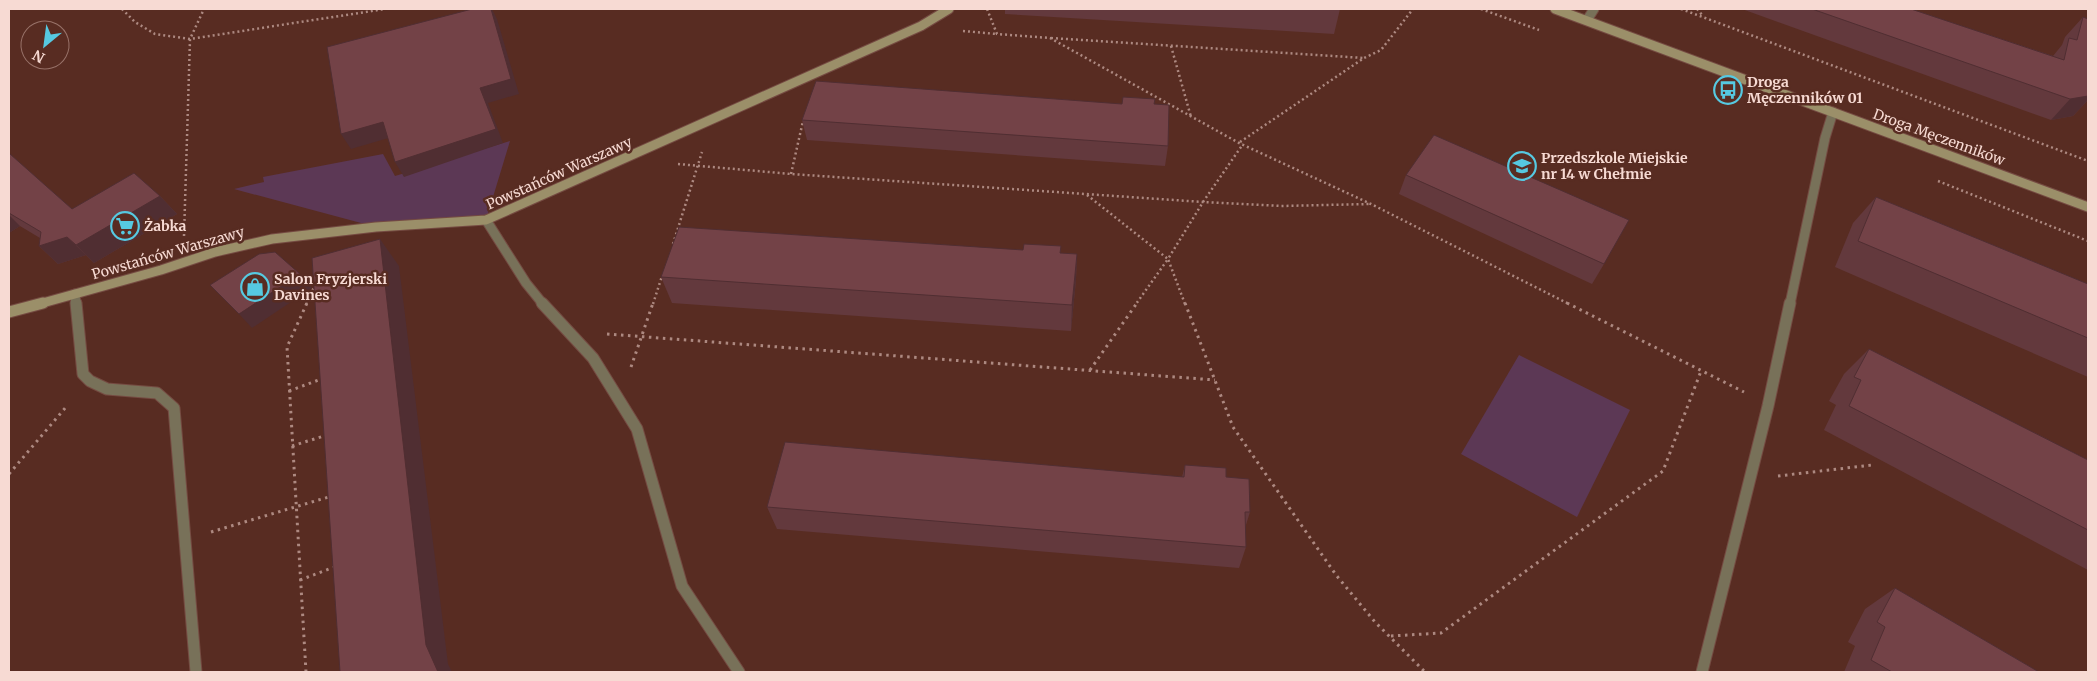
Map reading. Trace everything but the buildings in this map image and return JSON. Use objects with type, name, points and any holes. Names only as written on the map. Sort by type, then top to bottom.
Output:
[{"type":"street","name":"Powstańców Warszawy","points":[[9,312],[161,270],[183,262],[272,239],[376,227],[486,220],[913,30],[949,9]]},
{"type":"street","name":"Droga Męczenników","points":[[1555,9],[2088,207]]},
{"type":"street","points":[[1587,20],[1594,9]]},
{"type":"street","points":[[1702,672],[1768,406],[1825,138],[1833,112]]},
{"type":"street","points":[[486,220],[526,283],[562,326],[593,358],[637,429],[682,586],[739,672]]},
{"type":"street","points":[[75,294],[83,374],[88,381],[109,390],[157,393],[174,408],[196,672]]},
{"type":"path","points":[[122,9],[135,22],[154,34],[190,39],[385,9]]},
{"type":"path","points":[[183,262],[190,39],[204,9]]},
{"type":"path","points":[[987,9],[997,34]]},
{"type":"path","points":[[1090,370],[1168,259],[1241,143],[1364,58],[1380,50],[1413,9]]},
{"type":"path","points":[[1681,9],[2088,161]]},
{"type":"path","points":[[1697,9],[1703,17]]},
{"type":"path","points":[[962,31],[1364,58]]},
{"type":"path","points":[[1050,38],[1191,118],[1371,204],[1701,370],[1768,406]]},
{"type":"path","points":[[1171,46],[1191,118]]},
{"type":"path","points":[[671,251],[703,149]]},
{"type":"path","points":[[674,164],[1203,202],[1281,206],[1371,204]]},
{"type":"path","points":[[1086,195],[1168,259],[1233,427],[1336,575],[1375,622],[1425,672]]},
{"type":"path","points":[[630,371],[664,270]]},
{"type":"path","points":[[306,672],[287,347],[318,278]]},
{"type":"path","points":[[598,334],[1215,380]]},
{"type":"path","points":[[1390,636],[1441,633],[1663,471],[1701,370]]},
{"type":"path","points":[[289,391],[332,375]]},
{"type":"path","points":[[9,474],[66,407]]},
{"type":"path","points":[[292,446],[328,434]]},
{"type":"path","points":[[1777,476],[1872,465]]},
{"type":"path","points":[[184,540],[341,493]]},
{"type":"path","points":[[300,580],[347,562]]},
{"type":"shaded area","points":[[510,141],[486,220],[376,227],[234,189],[264,182],[263,177],[383,154],[395,176]]},
{"type":"shaded area","points":[[1519,355],[1630,410],[1577,517],[1461,454]]},
{"type":"place","name":"Droga Męczenników 01","points":[[1728,90]]},
{"type":"place","name":"Przedszkole Miejskie nr 14 w Chełmie","points":[[1522,166]]},
{"type":"place","name":"Żabka","points":[[125,226]]},
{"type":"place","name":"Salon Fryzjerski Davines","points":[[255,287]]}]
